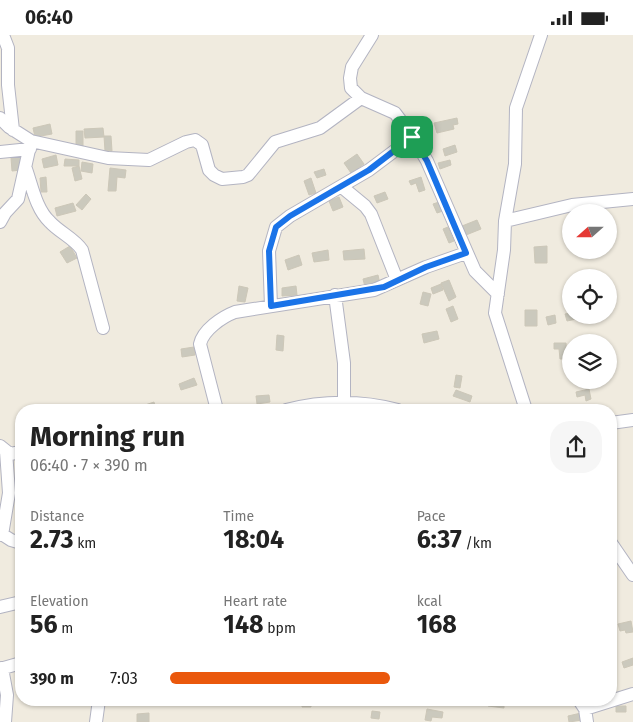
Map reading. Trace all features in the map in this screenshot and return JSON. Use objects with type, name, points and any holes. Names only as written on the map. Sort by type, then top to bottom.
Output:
[{"type":"street","points":[[3,35],[8,48],[8,85],[13,130]]},
{"type":"street","points":[[372,35],[350,72],[351,88],[361,98],[395,113],[427,161],[475,271],[498,294]]},
{"type":"street","points":[[524,404],[495,313],[504,250],[505,221],[515,164],[516,107],[537,36]]},
{"type":"street","points":[[0,152],[30,145],[95,156],[145,161],[161,156],[186,142],[195,141],[204,149],[209,169],[222,179],[231,179],[248,175],[275,143],[320,128],[361,98]]},
{"type":"street","points":[[0,118],[30,145]]},
{"type":"street","points":[[271,306],[269,251],[276,227],[290,216],[369,170],[412,137]]},
{"type":"street","points":[[0,222],[5,213],[17,201],[26,169],[30,145]]},
{"type":"street","points":[[26,169],[44,216],[60,232],[79,244],[82,250],[103,328]]},
{"type":"street","points":[[342,187],[365,206],[370,214],[397,280]]},
{"type":"street","points":[[505,221],[572,205],[633,199]]},
{"type":"street","points":[[215,404],[201,352],[201,338],[229,315],[271,306],[374,290],[426,267],[466,253]]},
{"type":"street","points":[[335,295],[343,357],[344,401]]},
{"type":"street","points":[[325,404],[344,401],[374,404]]},
{"type":"street","points":[[617,422],[633,420]]},
{"type":"street","points":[[3,449],[10,453],[15,453]]},
{"type":"street","points":[[3,449],[9,493],[1,534],[15,540]]},
{"type":"street","points":[[617,552],[631,573]]},
{"type":"street","points":[[617,567],[631,573]]},
{"type":"street","points":[[0,607],[15,603]]},
{"type":"street","points":[[5,722],[6,695],[1,668],[15,664]]},
{"type":"street","points":[[617,700],[633,694]]},
{"type":"street","points":[[96,722],[97,706]]},
{"type":"street","points":[[584,711],[598,706]]},
{"type":"building","points":[[457,118],[458,124],[453,125],[454,129],[437,133],[434,123]]},
{"type":"building","points":[[50,124],[52,134],[35,137],[33,128]]},
{"type":"building","points":[[103,128],[104,137],[85,138],[84,129]]},
{"type":"building","points":[[76,131],[83,131],[83,146],[76,146]]},
{"type":"building","points":[[104,136],[111,136],[112,151],[105,151]]},
{"type":"building","points":[[455,145],[457,152],[445,156],[443,149]]},
{"type":"building","points":[[357,154],[364,164],[351,173],[344,163]]},
{"type":"building","points":[[56,155],[58,165],[44,168],[42,159]]},
{"type":"building","points":[[21,157],[22,170],[12,171],[11,158]]},
{"type":"building","points":[[65,159],[79,160],[79,166],[64,166]]},
{"type":"building","points":[[450,160],[451,165],[440,169],[438,163]]},
{"type":"building","points":[[82,162],[93,164],[92,173],[81,171]]},
{"type":"building","points":[[79,166],[82,179],[75,181],[72,168]]},
{"type":"building","points":[[110,168],[126,170],[125,178],[117,177],[116,191],[108,191]]},
{"type":"building","points":[[324,169],[326,175],[317,178],[314,172]]},
{"type":"building","points":[[46,177],[47,192],[41,192],[40,178]]},
{"type":"building","points":[[421,177],[425,190],[419,192],[416,183],[411,185],[409,181]]},
{"type":"building","points":[[311,178],[316,193],[309,195],[304,181]]},
{"type":"building","points":[[385,192],[388,199],[377,203],[374,196]]},
{"type":"building","points":[[86,194],[91,199],[82,210],[76,205]]},
{"type":"building","points":[[339,197],[343,207],[333,211],[329,201]]},
{"type":"building","points":[[439,202],[443,211],[437,213],[433,204]]},
{"type":"building","points":[[73,203],[76,211],[57,216],[55,208]]},
{"type":"building","points":[[477,220],[481,229],[466,235],[462,226]]},
{"type":"building","points":[[448,227],[454,241],[449,243],[443,229]]},
{"type":"building","points":[[70,246],[77,258],[67,263],[60,252]]},
{"type":"building","points":[[547,246],[547,263],[535,263],[534,247]]},
{"type":"building","points":[[364,249],[365,259],[344,260],[343,251]]},
{"type":"building","points":[[328,250],[329,260],[314,262],[312,253]]},
{"type":"building","points":[[299,255],[302,265],[288,270],[285,260]]},
{"type":"building","points":[[378,275],[380,284],[365,287],[363,279]]},
{"type":"building","points":[[449,280],[456,297],[449,301],[441,283]]},
{"type":"building","points":[[441,284],[443,290],[433,294],[431,288]]},
{"type":"building","points":[[239,286],[248,288],[245,302],[237,301]]},
{"type":"building","points":[[296,286],[297,295],[282,296],[282,288]]},
{"type":"building","points":[[423,292],[431,294],[428,306],[420,304]]},
{"type":"building","points":[[453,306],[458,319],[451,322],[446,309]]},
{"type":"building","points":[[525,310],[537,310],[537,326],[525,326]]},
{"type":"building","points":[[555,315],[556,323],[548,325],[546,317]]},
{"type":"building","points":[[437,331],[439,339],[424,343],[422,334]]},
{"type":"building","points":[[277,335],[284,336],[283,351],[276,350]]},
{"type":"building","points":[[554,343],[562,343],[562,359],[560,359],[559,349],[554,349]]},
{"type":"building","points":[[194,347],[195,355],[182,357],[181,349]]},
{"type":"building","points":[[456,375],[462,376],[460,388],[454,387]]},
{"type":"building","points":[[194,378],[197,385],[181,390],[179,384]]},
{"type":"building","points":[[589,389],[591,399],[586,401],[585,395],[577,397],[576,392]]},
{"type":"building","points":[[456,390],[472,396],[470,402],[453,396]]},
{"type":"building","points":[[269,395],[270,402],[257,404],[256,396]]},
{"type":"building","points":[[631,621],[633,632],[626,633],[625,630],[620,631],[618,624]]},
{"type":"building","points":[[633,658],[633,665],[624,668],[622,662]]},
{"type":"building","points":[[488,706],[504,706],[504,708]]},
{"type":"building","points":[[616,706],[626,706],[626,712],[616,712]]},
{"type":"building","points":[[427,709],[443,712],[442,718],[432,717],[431,721],[425,720]]},
{"type":"building","points":[[372,711],[380,712],[379,719],[371,718]]},
{"type":"building","points":[[149,713],[149,722],[137,722],[137,714]]},
{"type":"building","points":[[581,713],[582,720],[569,722],[568,716]]},
{"type":"route","points":[[412,137],[427,161],[466,253],[426,267],[374,290],[350,292],[298,303],[271,306],[269,251],[276,227],[290,216],[369,170],[412,137]]}]
